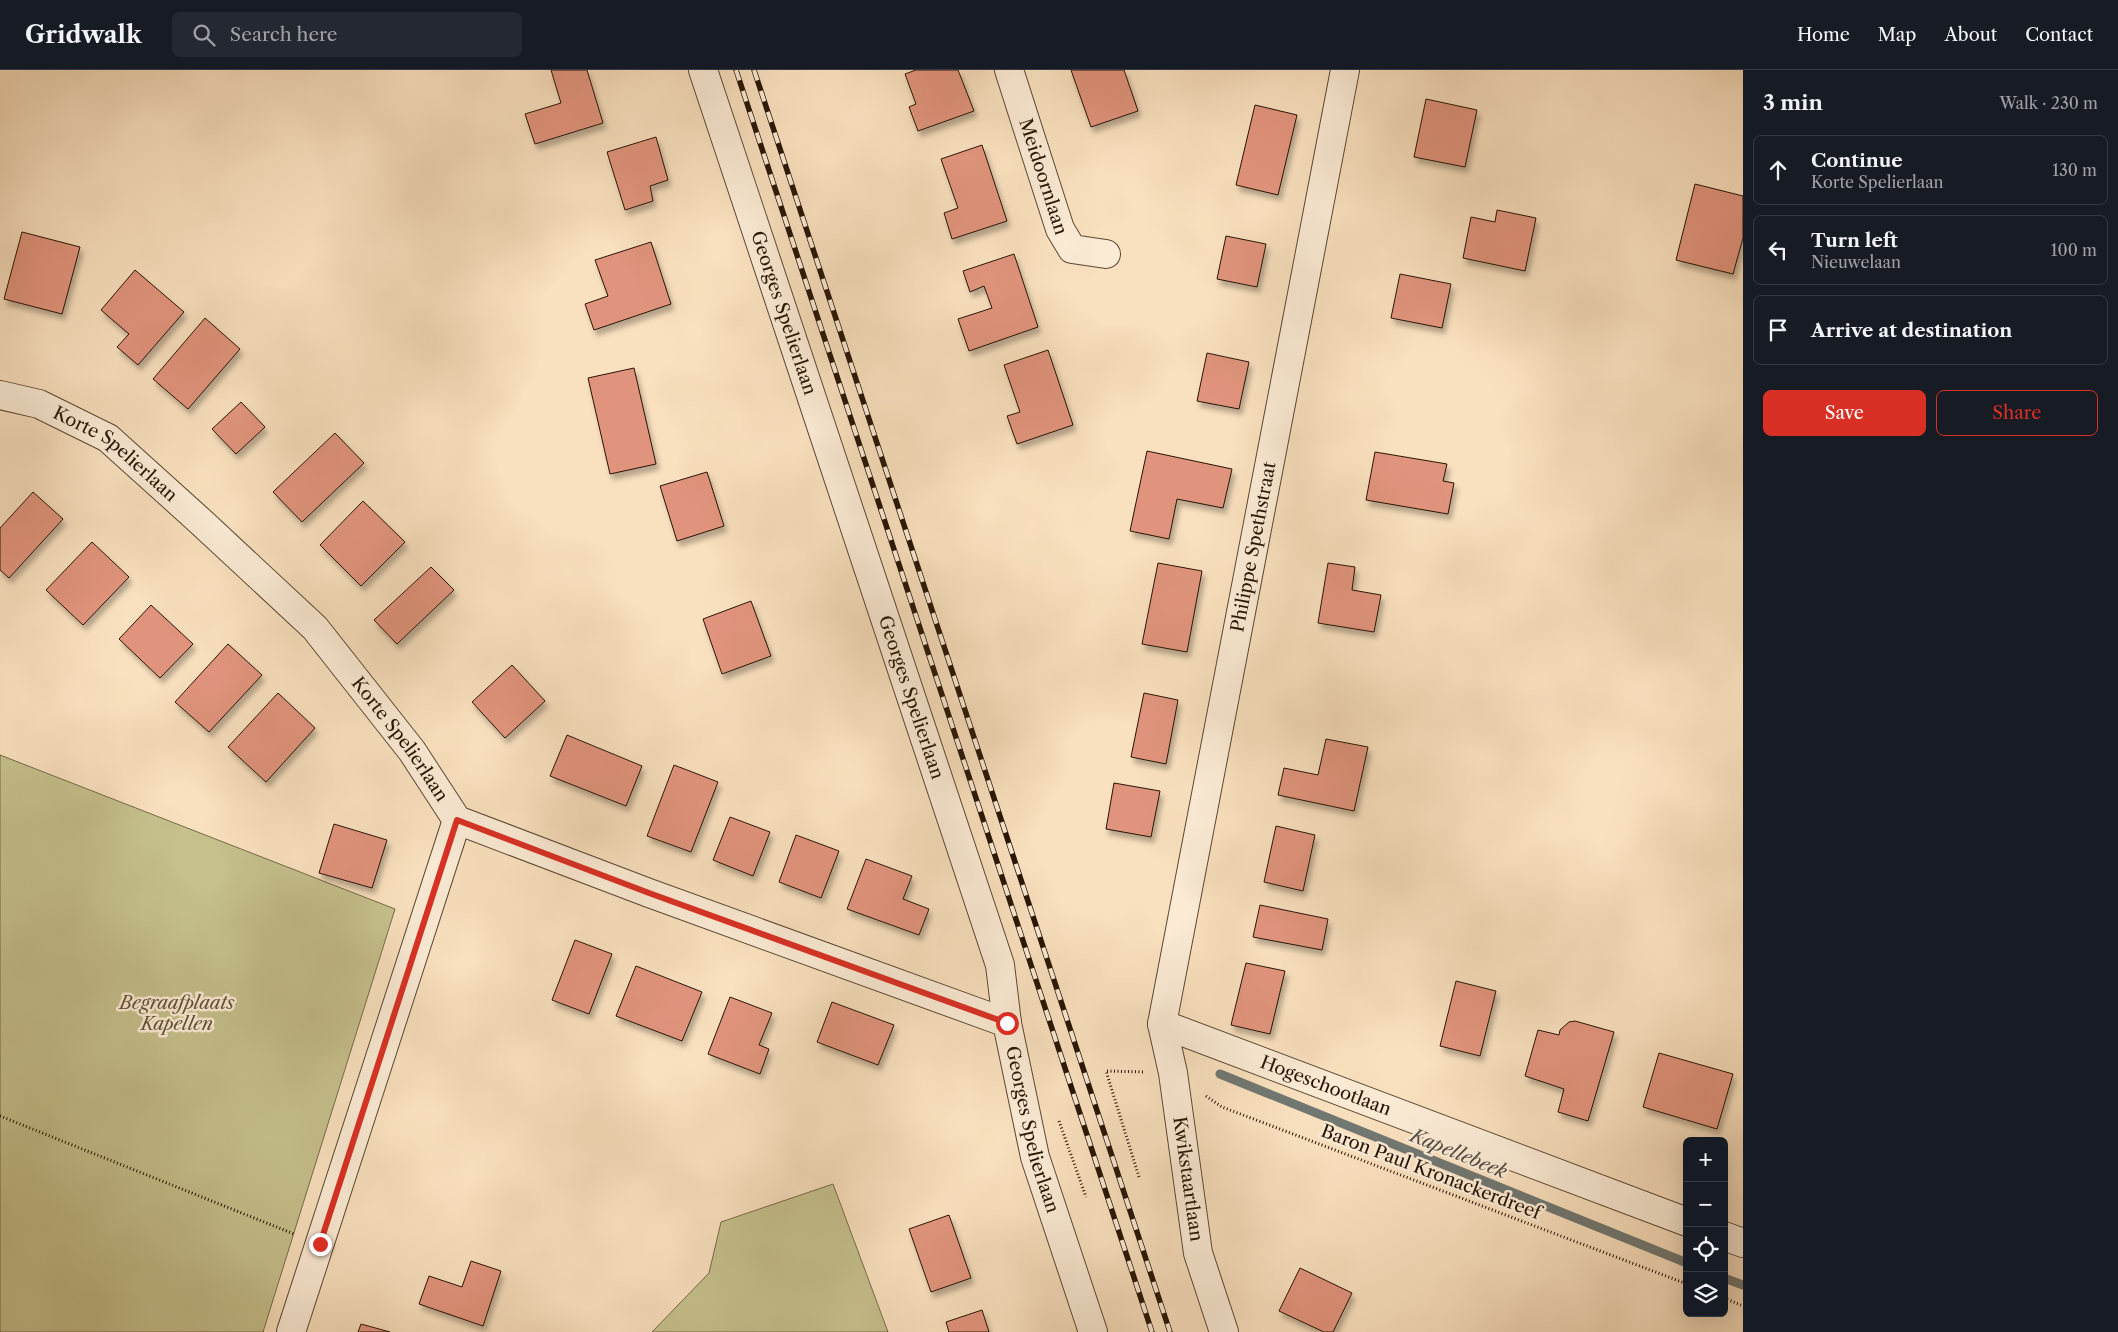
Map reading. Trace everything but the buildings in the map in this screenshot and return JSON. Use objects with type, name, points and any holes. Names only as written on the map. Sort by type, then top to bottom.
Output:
[{"type":"street","name":"Georges Spelierlaan","points":[[703,70],[1000,965],[1007,1023],[1036,1157],[1093,1332]]},
{"type":"street","name":"Meidoornlaan","points":[[1009,70],[1060,229],[1072,249],[1106,254]]},
{"type":"street","name":"Philippe Spethstraat","points":[[1162,1024],[1345,70]]},
{"type":"street","name":"Korte Spelierlaan","points":[[0,395],[38,404],[108,438],[222,541],[315,628],[412,751],[457,820],[649,893],[1007,1023]]},
{"type":"street","points":[[291,1332],[457,820]]},
{"type":"street","name":"Kwikstaartlaan","points":[[1162,1024],[1173,1073],[1198,1253],[1224,1332]]},
{"type":"street","name":"Hogeschootlaan","points":[[1162,1024],[1683,1220]]},
{"type":"street","points":[[1728,1237],[1743,1243]]},
{"type":"path","points":[[1139,1178],[1106,1071],[1173,1073]]},
{"type":"path","name":"Baron Paul Kronackerdreef","points":[[1173,1073],[1222,1107],[1683,1282]]},
{"type":"path","points":[[0,1116],[320,1244]]},
{"type":"path","points":[[1728,1300],[1743,1306]]},
{"type":"green space","name":"Begraafplaats Kapellen","points":[[0,755],[395,909],[263,1332],[0,1332]]},
{"type":"green space","points":[[833,1184],[888,1332],[652,1332],[709,1273],[721,1222]]},
{"type":"waterway","name":"Kapellebeek","points":[[1220,1074],[1683,1261]]},
{"type":"waterway","name":"Kapellebeek","points":[[1728,1279],[1743,1285]]},
{"type":"railway","points":[[736,70],[1152,1332]]},
{"type":"railway","points":[[754,70],[1170,1332]]},
{"type":"route","points":[[320,1244],[457,820],[649,893],[1007,1023]]}]
